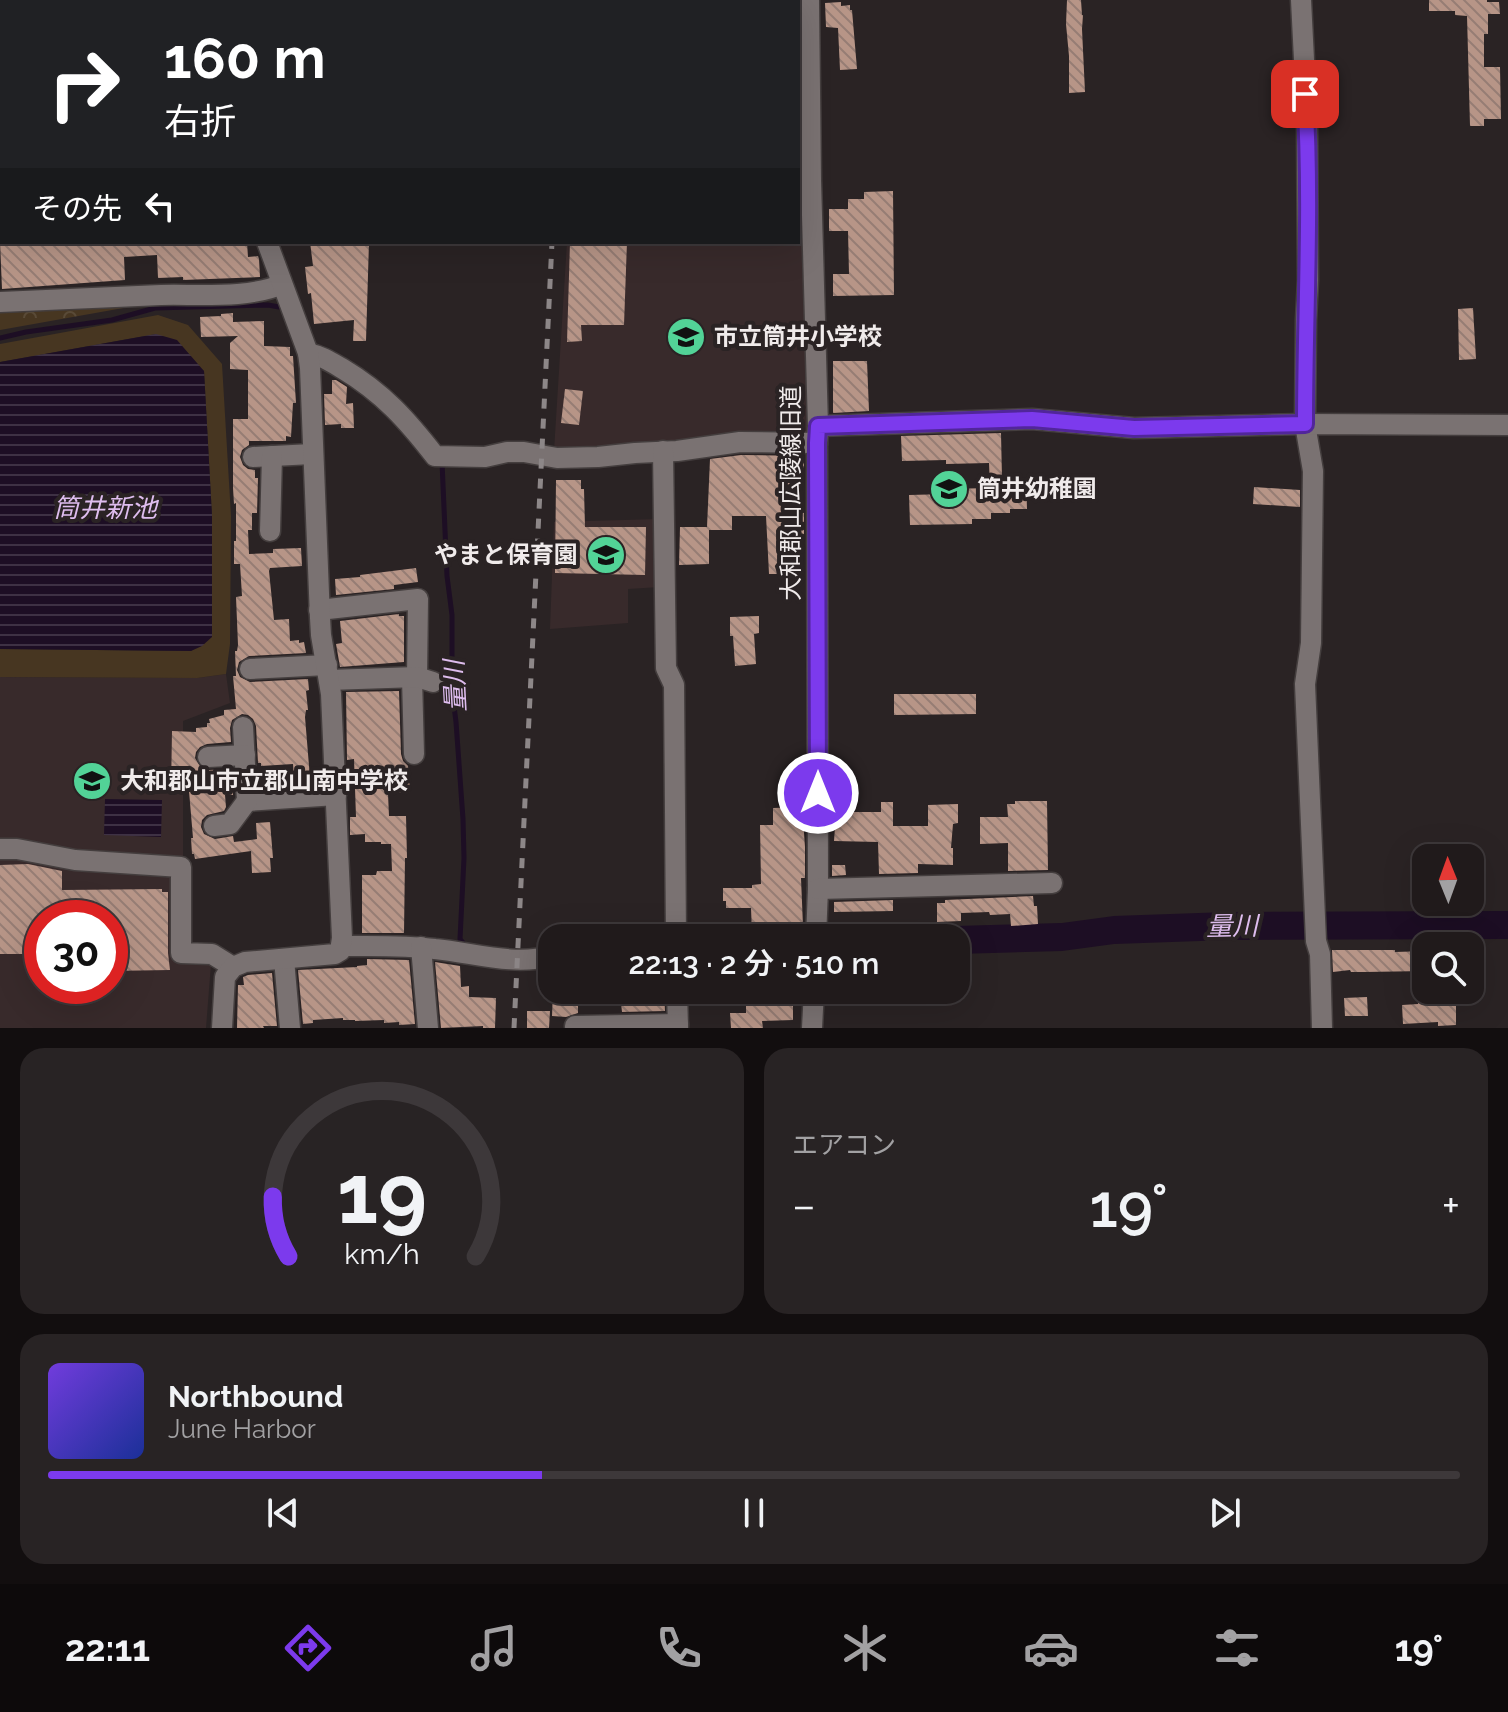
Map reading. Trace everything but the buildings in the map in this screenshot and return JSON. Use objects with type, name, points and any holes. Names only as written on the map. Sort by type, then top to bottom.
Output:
[{"type":"street","name":"大和郡山広陵線旧道","points":[[809,0],[804,38],[804,180],[818,434],[817,924]]},
{"type":"street","points":[[1301,0],[1308,192],[1305,424],[1313,471],[1311,643],[1305,684],[1322,1028]]},
{"type":"street","points":[[222,1028],[225,977],[233,967],[245,962],[335,954],[342,946],[331,694],[319,610],[308,353],[268,244]]},
{"type":"street","points":[[0,302],[245,293],[269,290],[282,284]]},
{"type":"street","points":[[308,353],[321,356],[355,376],[393,405],[435,456],[485,457],[524,452],[557,458],[598,457],[818,434],[1032,419],[1134,428],[1305,424],[1508,425]]},
{"type":"street","points":[[663,451],[666,668],[674,685],[676,924]]},
{"type":"street","points":[[270,531],[262,456],[312,454]]},
{"type":"street","points":[[319,610],[418,599],[421,679],[414,754]]},
{"type":"street","points":[[250,669],[421,679]]},
{"type":"street","points":[[214,826],[230,824],[247,801],[243,727]]},
{"type":"street","points":[[208,757],[245,755]]},
{"type":"street","points":[[247,801],[336,795]]},
{"type":"street","points":[[0,849],[17,849],[75,860],[181,867],[181,953],[212,954],[233,967]]},
{"type":"street","points":[[818,889],[1052,883]]},
{"type":"street","points":[[342,946],[421,947],[506,960],[538,959]]},
{"type":"street","points":[[421,947],[428,1028]]},
{"type":"street","points":[[284,959],[290,1028]]},
{"type":"street","points":[[575,1026],[678,1026],[677,1004]]},
{"type":"street","points":[[812,1028],[813,1004]]},
{"type":"shaded area","name":"市立筒井小学校","points":[[802,184],[809,433],[730,435],[614,454],[554,451],[567,244],[800,244]]},
{"type":"shaded area","name":"やまと保育園","points":[[659,519],[660,587],[628,589],[628,623],[550,629],[554,522]]},
{"type":"shaded area","name":"大和郡山市立郡山南中学校","points":[[226,674],[230,703],[183,721],[183,858],[106,856],[0,841],[0,677],[197,678]]},
{"type":"shaded area","points":[[0,854],[170,872],[177,880],[176,958],[211,964],[206,1028],[0,1028]]},
{"type":"green space","points":[[168,300],[0,330],[0,308]]},
{"type":"green space","points":[[158,315],[188,325],[222,364],[231,516],[230,644],[226,674],[197,678],[0,677],[0,649],[191,651],[212,636],[212,516],[204,371],[156,334],[0,362],[0,344]]},
{"type":"water","name":"筒井新池","points":[[156,334],[177,340],[204,371],[212,516],[212,637],[191,651],[0,649],[0,362]]},
{"type":"water","points":[[105,799],[162,800],[161,837],[104,835]]},
{"type":"waterway","name":"量川","points":[[0,338],[112,320],[155,308],[279,307]]},
{"type":"waterway","name":"量川","points":[[442,462],[447,576],[452,615],[452,690],[463,819],[460,939],[468,946]]},
{"type":"waterway","name":"量川","points":[[970,940],[1228,926],[1508,925]]},
{"type":"railway","points":[[514,1028],[552,244]]},
{"type":"place","name":"市立筒井小学校","points":[[686,337]]},
{"type":"place","name":"筒井幼稚園","points":[[949,489]]},
{"type":"place","name":"やまと保育園","points":[[606,555]]},
{"type":"place","name":"大和郡山市立郡山南中学校","points":[[92,781]]},
{"type":"route","points":[[818,793],[818,426],[1032,419],[1134,428],[1305,424],[1308,280],[1305,94]]}]
